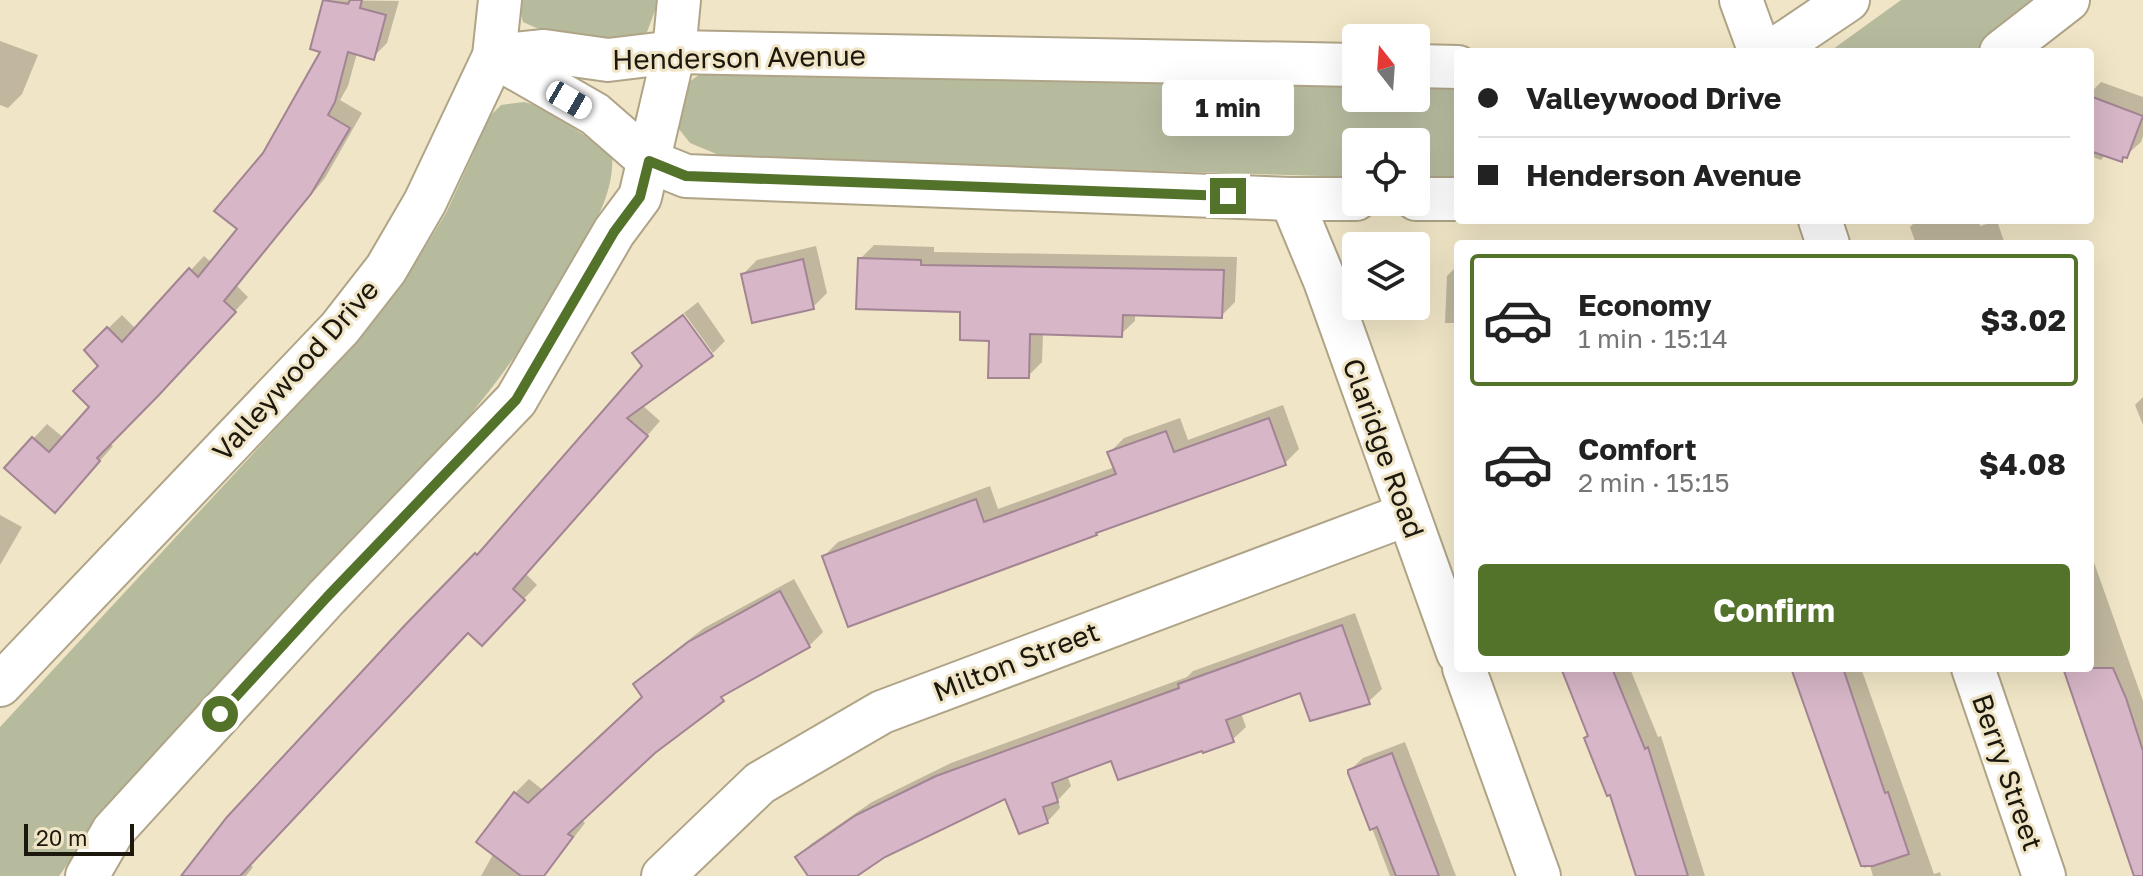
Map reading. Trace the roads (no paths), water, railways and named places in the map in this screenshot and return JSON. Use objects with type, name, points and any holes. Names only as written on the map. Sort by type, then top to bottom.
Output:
[{"type":"street","name":"Valleywood Drive","points":[[0,685],[340,328],[386,269],[425,202],[494,56],[500,0]]},
{"type":"street","points":[[87,876],[113,831],[327,597],[516,400],[614,232],[640,197],[674,52],[679,0]]},
{"type":"street","points":[[1741,0],[1759,48]]},
{"type":"street","points":[[1777,48],[1848,0]]},
{"type":"street","points":[[2006,48],[2068,0]]},
{"type":"street","name":"Henderson Avenue","points":[[494,56],[544,51],[608,60],[674,52],[1342,65]]},
{"type":"street","name":"Henderson Avenue","points":[[494,56],[595,114],[649,161],[686,176],[1342,199]]},
{"type":"street","points":[[1430,66],[1454,67]]},
{"type":"street","name":"Claridge Road","points":[[1291,199],[1325,281],[1454,642]]},
{"type":"street","points":[[1430,199],[1454,199]]},
{"type":"street","name":"Milton Street","points":[[663,876],[760,783],[882,712],[1408,514]]},
{"type":"street","points":[[1465,672],[1539,876]]},
{"type":"street","name":"Berry Street","points":[[1974,672],[2044,876]]}]
